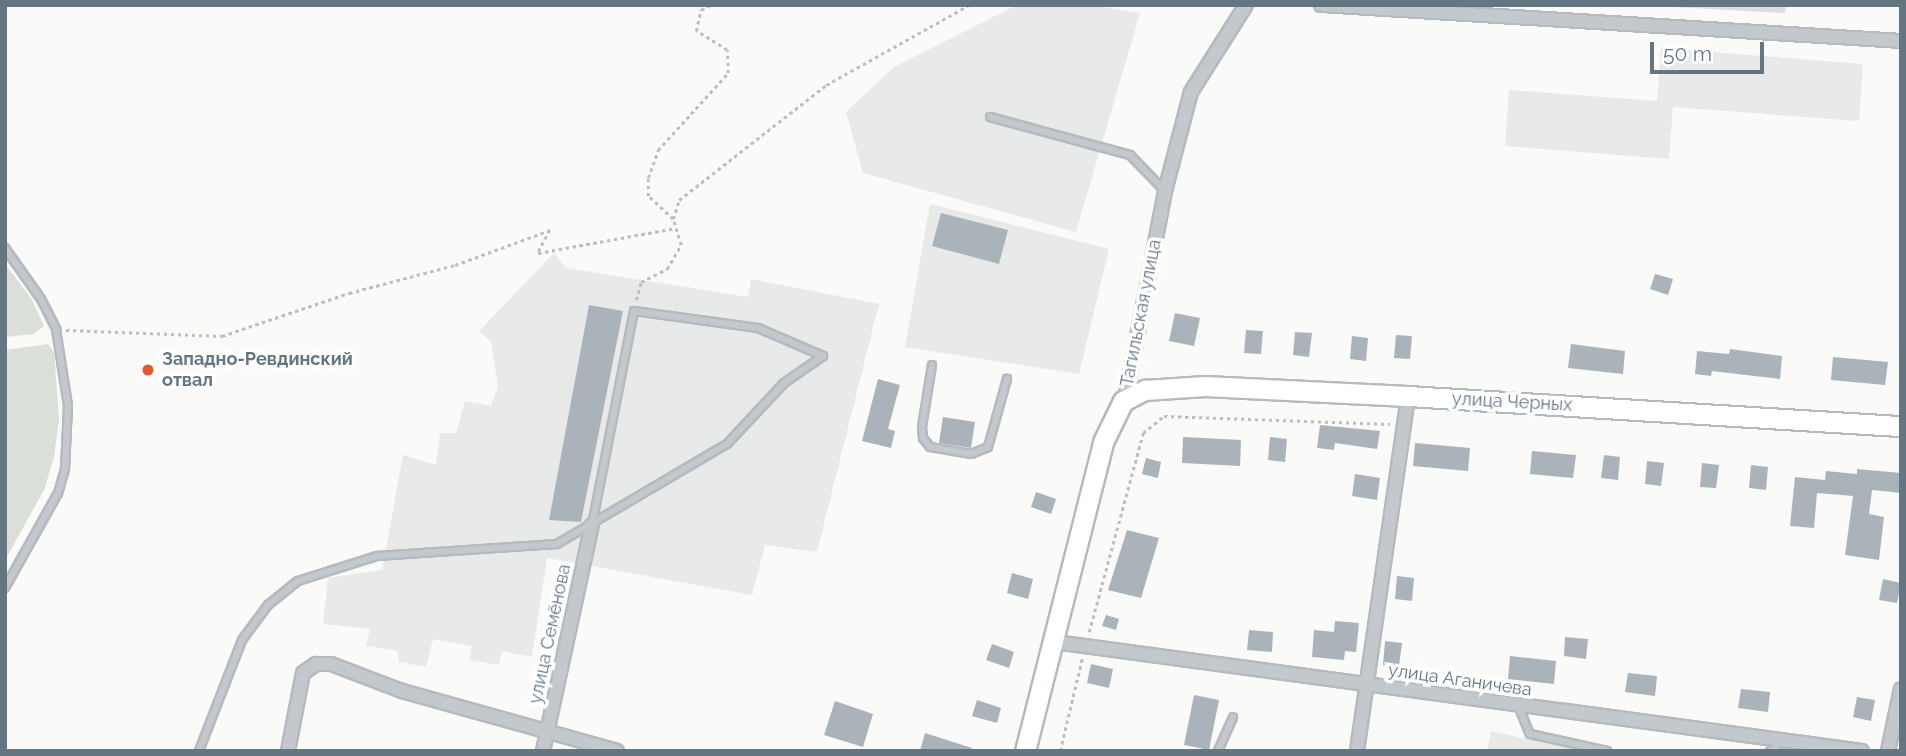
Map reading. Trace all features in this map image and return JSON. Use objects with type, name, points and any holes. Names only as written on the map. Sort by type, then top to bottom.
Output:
[{"type":"main road","name":"улица Черных","points":[[1125,399],[1166,387],[1408,396],[1901,426]]},
{"type":"main road","name":"Тагильская улица","points":[[1025,751],[1055,642],[1103,442],[1125,399]]},
{"type":"street","name":"Тагильская улица","points":[[1125,399],[1165,191],[1191,92],[1246,5]]},
{"type":"street","points":[[1321,5],[1901,41]]},
{"type":"street","points":[[1357,751],[1364,685],[1408,396]]},
{"type":"street","name":"улица Семёнова","points":[[543,751],[592,525]]},
{"type":"street","name":"улица Аганичева","points":[[1055,642],[1862,751]]},
{"type":"street","points":[[288,751],[298,683],[316,664],[331,664],[402,691],[547,729],[617,751]]},
{"type":"street","points":[[1888,751],[1901,689]]},
{"type":"lane","points":[[990,117],[1130,155],[1165,191]]},
{"type":"lane","points":[[5,248],[41,299],[56,329],[68,406],[65,469],[42,526],[5,588]]},
{"type":"lane","points":[[199,751],[242,640],[268,605],[298,582],[377,556],[557,544],[592,525],[727,444],[784,383],[823,356],[758,328],[634,311],[592,525]]},
{"type":"lane","points":[[932,365],[922,427],[923,438],[930,447],[971,454],[988,447],[1007,379]]},
{"type":"lane","points":[[1518,705],[1530,734],[1607,751]]},
{"type":"lane","points":[[1218,751],[1233,717]]},
{"type":"lane","points":[[1770,751],[1782,741]]},
{"type":"path","points":[[634,311],[641,282],[667,268],[681,245],[673,219],[648,196],[648,178],[658,149],[728,73],[727,50],[696,31],[701,10],[711,5]]},
{"type":"path","points":[[673,219],[679,200],[826,85],[969,5]]},
{"type":"path","points":[[56,329],[119,335],[222,336],[349,293],[455,265],[550,230],[538,253],[676,228]]},
{"type":"path","points":[[1060,751],[1085,646],[1143,433],[1164,416],[1404,425]]},
{"type":"shaded area","points":[[1017,5],[1092,5],[1140,13],[1076,232],[863,173],[846,112],[894,67]]},
{"type":"shaded area","points":[[1638,5],[1786,5],[1785,13]]},
{"type":"shaded area","points":[[1661,48],[1863,64],[1859,121],[1673,107],[1669,159],[1505,146],[1509,90],[1657,101]]},
{"type":"shaded area","points":[[930,204],[1109,249],[1079,374],[905,347]]},
{"type":"shaded area","points":[[554,253],[566,268],[748,297],[751,279],[879,304],[817,552],[765,545],[752,595],[547,558],[532,657],[502,651],[499,665],[470,660],[472,646],[433,639],[426,667],[399,662],[398,651],[366,646],[370,629],[323,624],[328,578],[382,570],[403,455],[436,465],[440,433],[456,433],[465,401],[491,406],[498,387],[491,342],[479,331]]},
{"type":"shaded area","points":[[5,264],[31,298],[44,326],[34,334],[5,337]]},
{"type":"shaded area","points":[[48,344],[54,352],[59,419],[54,457],[44,490],[5,560],[5,350]]},
{"type":"shaded area","points":[[1491,731],[1582,751],[1487,751]]},
{"type":"building","points":[[941,213],[1008,230],[999,264],[932,246]]},
{"type":"building","points":[[1655,274],[1673,279],[1668,295],[1650,289]]},
{"type":"building","points":[[589,305],[623,311],[581,522],[549,520]]},
{"type":"building","points":[[1175,313],[1200,318],[1194,346],[1169,341]]},
{"type":"building","points":[[1246,330],[1263,331],[1261,354],[1244,353]]},
{"type":"building","points":[[1295,332],[1312,333],[1309,357],[1293,355]]},
{"type":"building","points":[[1396,335],[1412,336],[1410,359],[1394,358]]},
{"type":"building","points":[[1352,336],[1368,338],[1366,361],[1350,359]]},
{"type":"building","points":[[1571,344],[1625,351],[1623,374],[1568,368]]},
{"type":"building","points":[[1730,349],[1782,356],[1780,379],[1712,371],[1711,376],[1695,374],[1697,351],[1729,354]]},
{"type":"building","points":[[1833,357],[1888,362],[1885,385],[1831,380]]},
{"type":"building","points":[[878,379],[900,385],[888,429],[895,431],[891,448],[862,441]]},
{"type":"building","points":[[943,417],[975,422],[971,448],[939,443]]},
{"type":"building","points":[[1320,425],[1380,431],[1377,449],[1335,443],[1334,450],[1317,448]]},
{"type":"building","points":[[1183,437],[1241,440],[1240,466],[1182,463]]},
{"type":"building","points":[[1270,437],[1287,439],[1285,462],[1268,460]]},
{"type":"building","points":[[1415,443],[1470,448],[1468,471],[1413,466]]},
{"type":"building","points":[[1532,451],[1576,455],[1573,478],[1530,474]]},
{"type":"building","points":[[1604,455],[1620,457],[1618,480],[1601,478]]},
{"type":"building","points":[[1146,458],[1161,462],[1158,478],[1142,474]]},
{"type":"building","points":[[1647,461],[1664,463],[1661,486],[1645,484]]},
{"type":"building","points":[[1702,463],[1719,465],[1716,488],[1700,487]]},
{"type":"building","points":[[1751,465],[1768,467],[1766,490],[1749,488]]},
{"type":"building","points":[[1857,469],[1901,473],[1901,493],[1872,490],[1869,514],[1884,517],[1879,560],[1845,555],[1853,496],[1817,493],[1814,528],[1790,526],[1795,477],[1825,480],[1826,471],[1857,474]]},
{"type":"building","points":[[1355,474],[1380,478],[1377,500],[1352,496]]},
{"type":"building","points":[[1036,492],[1056,499],[1051,514],[1031,507]]},
{"type":"building","points":[[1127,530],[1159,538],[1141,598],[1108,590]]},
{"type":"building","points":[[1012,573],[1033,579],[1028,599],[1007,593]]},
{"type":"building","points":[[1397,576],[1414,578],[1412,601],[1395,599]]},
{"type":"building","points":[[1883,579],[1901,583],[1897,603],[1879,600]]},
{"type":"building","points":[[1106,615],[1119,619],[1116,630],[1102,626]]},
{"type":"building","points":[[1335,621],[1359,623],[1356,652],[1345,651],[1344,660],[1312,657],[1314,630],[1334,632]]},
{"type":"building","points":[[1249,630],[1273,632],[1272,652],[1247,650]]},
{"type":"building","points":[[1565,637],[1588,639],[1586,659],[1564,656]]},
{"type":"building","points":[[1385,641],[1402,643],[1399,666],[1383,665]]},
{"type":"building","points":[[992,644],[1014,652],[1009,668],[986,660]]},
{"type":"building","points":[[1510,656],[1556,661],[1554,684],[1508,679]]},
{"type":"building","points":[[1091,664],[1113,669],[1109,688],[1087,683]]},
{"type":"building","points":[[1628,673],[1657,676],[1655,696],[1625,692]]},
{"type":"building","points":[[1741,689],[1770,692],[1768,712],[1738,708]]},
{"type":"building","points":[[1194,695],[1219,700],[1209,750],[1184,745]]},
{"type":"building","points":[[1857,697],[1875,700],[1871,721],[1853,717]]},
{"type":"building","points":[[977,700],[1001,708],[997,723],[972,716]]},
{"type":"building","points":[[835,701],[873,714],[863,747],[824,735]]},
{"type":"building","points":[[925,733],[972,748],[971,751],[920,751]]},
{"type":"place","name":"Западно-Ревдинский отвал","points":[[148,370]]}]
